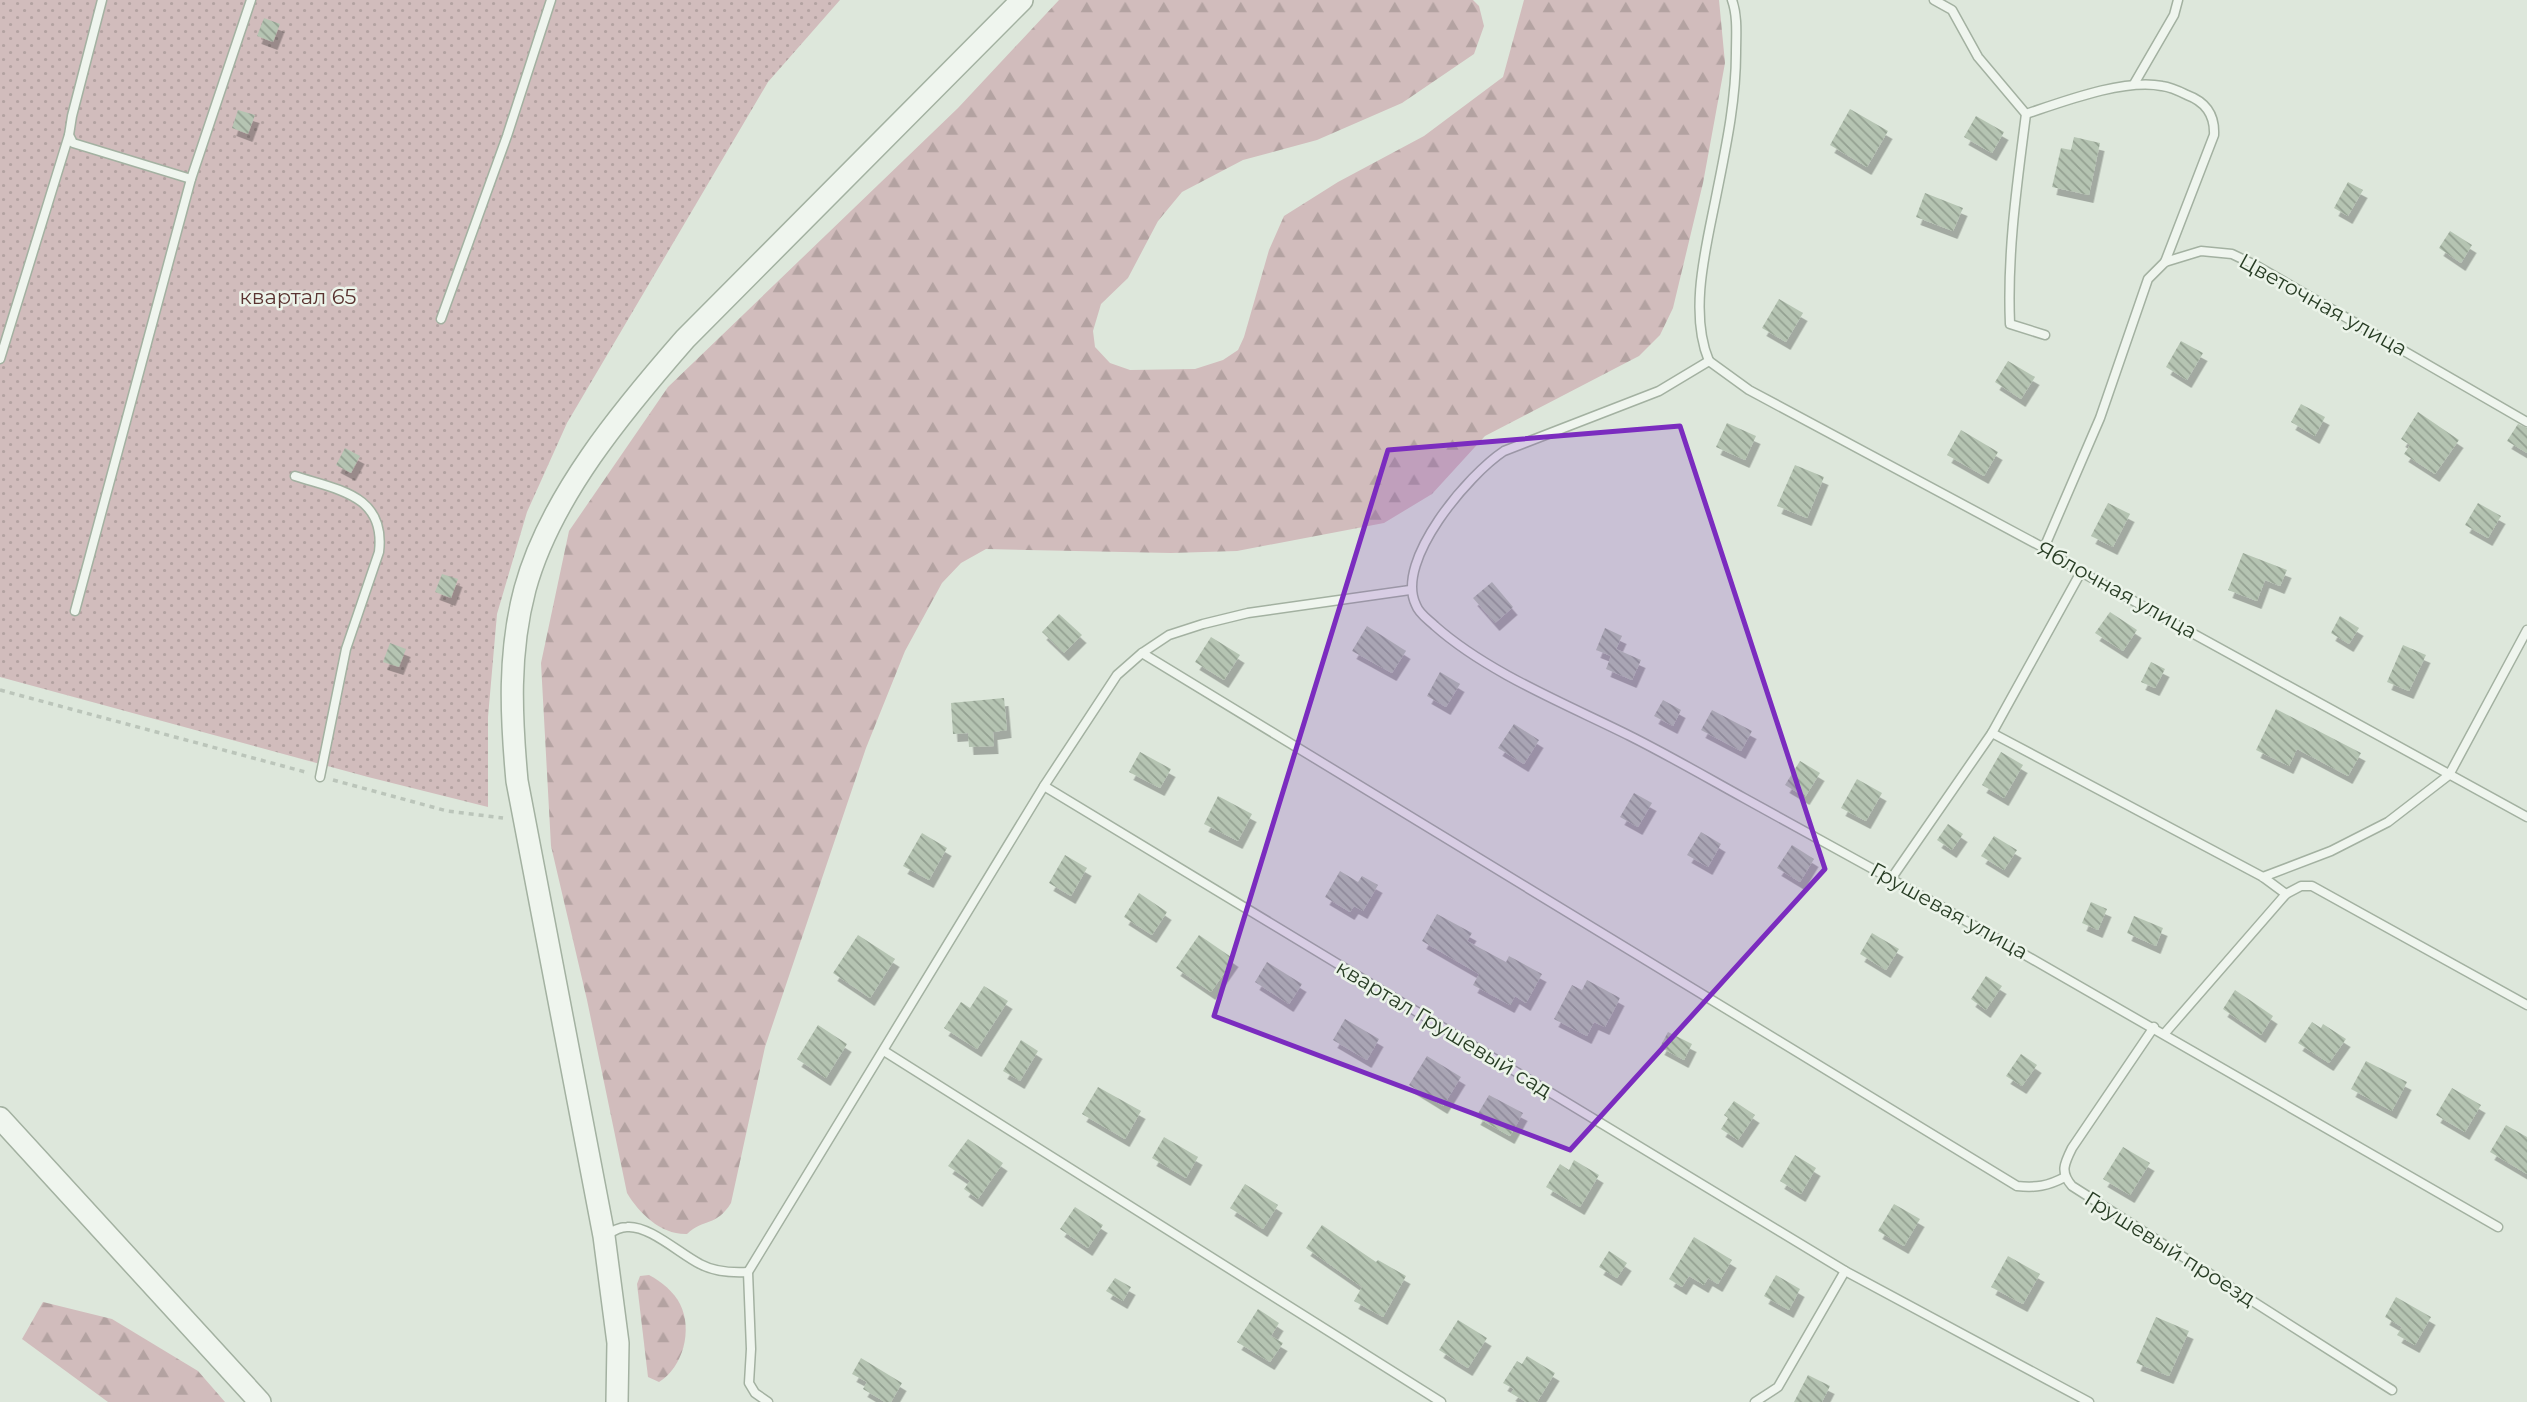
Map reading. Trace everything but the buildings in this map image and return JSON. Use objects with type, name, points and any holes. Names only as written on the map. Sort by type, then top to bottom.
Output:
[{"type":"street","points":[[617,1402],[618,1343],[604,1236],[523,821],[511,715],[514,655],[520,611],[529,578],[543,540],[565,496],[610,433],[685,339],[1022,0]]},
{"type":"street","points":[[0,1118],[260,1402]]},
{"type":"lane","points":[[0,359],[69,135],[102,0]]},
{"type":"lane","points":[[75,611],[191,179],[251,0]]},
{"type":"lane","points":[[441,319],[507,135],[551,0]]},
{"type":"lane","points":[[768,1402],[755,1393],[749,1383],[751,1349],[748,1272],[1044,786],[1117,675],[1142,653],[1169,635],[1203,624],[1248,613],[1410,590],[1414,567],[1425,543],[1443,516],[1489,461],[1504,452],[1659,391],[1709,361],[1703,347],[1699,313],[1706,243],[1735,77],[1737,31],[1732,0]]},
{"type":"lane","points":[[1934,0],[1952,10],[1978,57],[2026,114],[2008,279],[2010,324],[2045,335]]},
{"type":"lane","points":[[2134,84],[2174,15],[2178,0]]},
{"type":"lane","points":[[2026,114],[2073,98],[2134,84],[2161,85],[2200,99],[2215,121],[2214,135],[2165,262],[2148,279],[2100,418],[2044,548]]},
{"type":"lane","points":[[69,135],[73,143],[81,147],[191,179]]},
{"type":"lane","name":"Цветочная улица","points":[[2165,262],[2201,251],[2232,254],[2527,422]]},
{"type":"lane","name":"Яблочная улица","points":[[1709,361],[1749,390],[2044,548],[2081,572],[2527,817]]},
{"type":"lane","points":[[295,476],[351,494],[371,507],[379,524],[381,537],[379,552],[343,662],[320,776]]},
{"type":"lane","points":[[1891,878],[1992,733],[2081,572]]},
{"type":"lane","name":"Грушевая улица","points":[[1410,590],[1417,609],[1478,659],[1641,742],[1891,878],[2498,1227]]},
{"type":"lane","points":[[2263,877],[2331,851],[2388,822],[2449,775],[2527,630]]},
{"type":"lane","points":[[1142,653],[2017,1186],[2042,1186],[2065,1177]]},
{"type":"lane","points":[[1992,733],[2263,877],[2286,894]]},
{"type":"lane","name":"квартал Грушевый сад","points":[[1044,786],[1845,1271],[2089,1402]]},
{"type":"lane","points":[[2165,1034],[2286,894],[2301,886],[2312,886],[2527,1005]]},
{"type":"lane","name":"Грушевый проезд","points":[[2154,1027],[2071,1148],[2065,1162],[2065,1177],[2072,1186],[2392,1390]]},
{"type":"lane","points":[[884,1051],[1441,1402]]},
{"type":"lane","points":[[604,1236],[618,1228],[629,1226],[642,1230],[715,1270],[748,1272]]},
{"type":"lane","points":[[1755,1402],[1765,1398],[1778,1387],[1845,1271]]},
{"type":"path","points":[[0,690],[447,811],[523,821]]},
{"type":"highlighted area","points":[[1680,426],[1825,869],[1570,1150],[1214,1016],[1388,450]]},
{"type":"green space","name":"квартал 65","points":[[0,0],[840,0],[768,82],[567,423],[527,512],[497,614],[488,717],[488,807],[0,677]]},
{"type":"green space","points":[[1059,0],[1473,0],[1479,6],[1484,26],[1474,54],[1402,103],[1317,140],[1243,160],[1182,192],[1158,221],[1128,278],[1101,304],[1093,331],[1095,347],[1110,363],[1130,370],[1195,369],[1223,360],[1238,350],[1269,250],[1284,216],[1338,182],[1424,136],[1503,77],[1524,0],[1719,0],[1725,63],[1703,183],[1673,308],[1660,335],[1639,356],[1485,436],[1432,494],[1384,523],[1237,551],[1171,553],[986,549],[961,563],[942,583],[905,651],[866,748],[765,1047],[731,1203],[720,1216],[687,1234],[668,1231],[644,1215],[627,1193],[587,1000],[551,846],[541,663],[569,531],[668,387],[958,108]]},
{"type":"green space","points":[[649,1275],[674,1295],[684,1314],[686,1325],[680,1358],[659,1382],[648,1377],[637,1284],[640,1276]]},
{"type":"green space","points":[[43,1302],[112,1319],[198,1371],[225,1402],[108,1402],[22,1339]]}]
